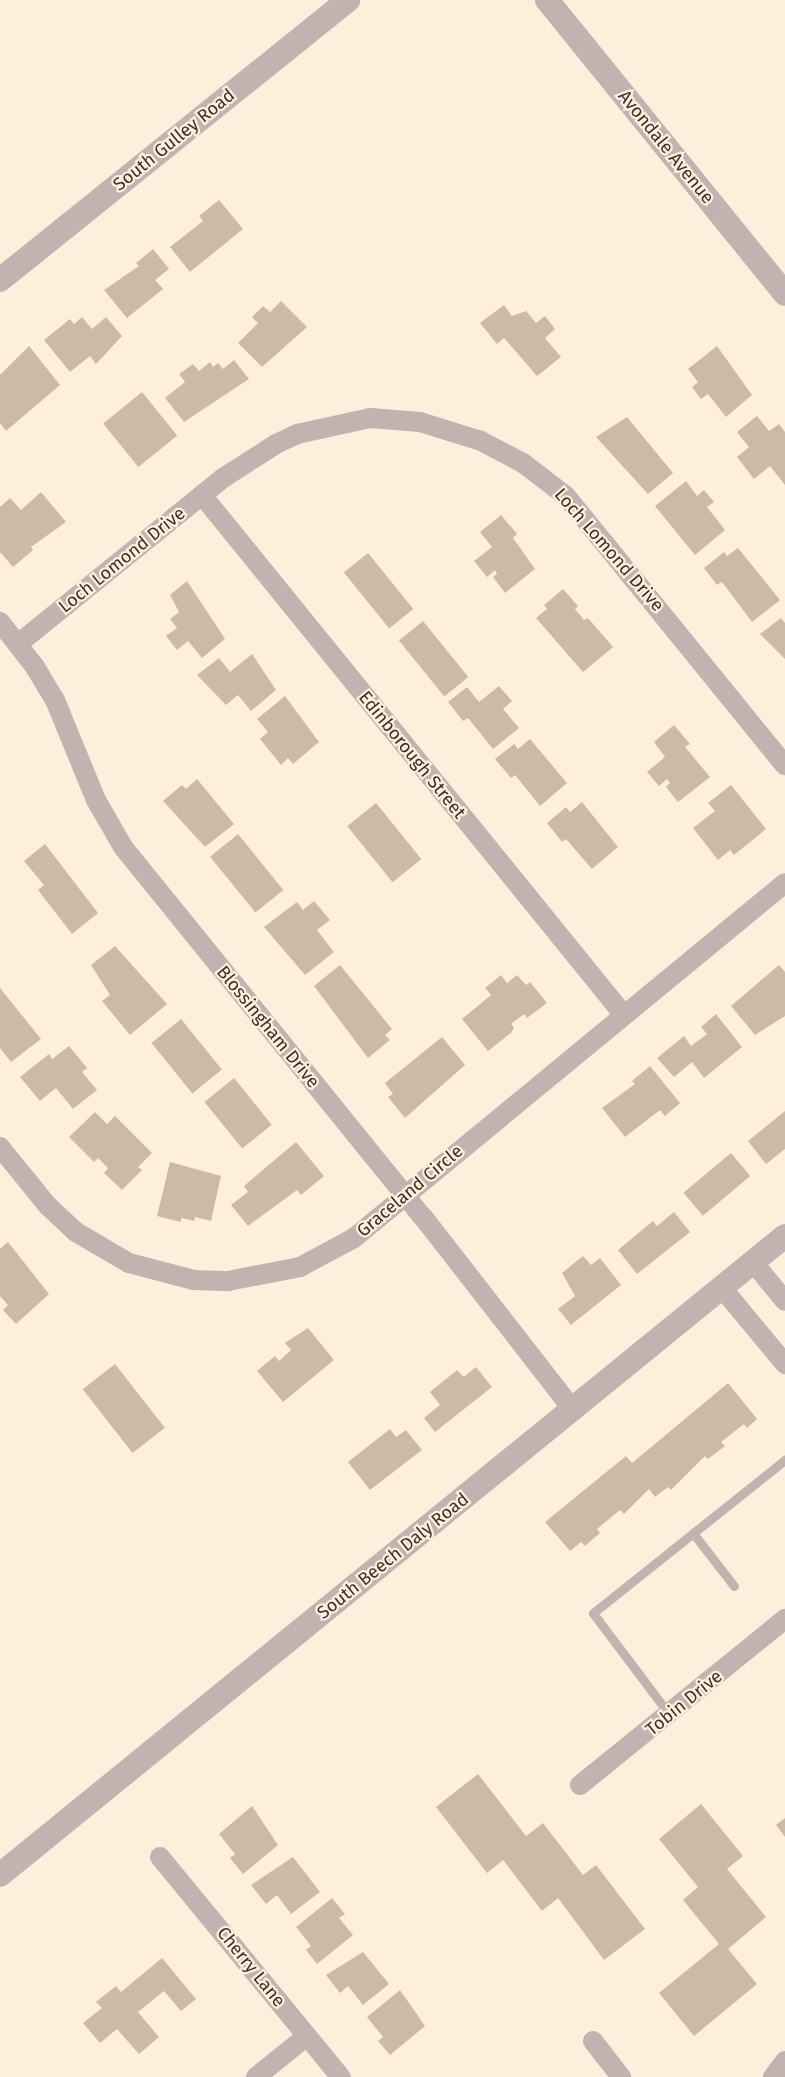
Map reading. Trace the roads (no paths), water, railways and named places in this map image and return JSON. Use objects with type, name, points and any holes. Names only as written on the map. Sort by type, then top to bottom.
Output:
[{"type":"street","name":"South Gulley Road","points":[[0,280],[348,0]]},
{"type":"street","name":"Avondale Avenue","points":[[547,0],[785,294]]},
{"type":"street","name":"Loch Lomond Drive","points":[[18,644],[202,495],[261,452],[297,434],[370,418],[420,422],[482,441],[523,463],[566,496],[785,765]]},
{"type":"street","name":"Edinborough Street","points":[[202,495],[623,1014]]},
{"type":"street","name":"Blossingham Drive","points":[[0,622],[18,644],[55,700],[96,800],[123,847],[573,1410]]},
{"type":"street","name":"Graceland Circle","points":[[0,1147],[48,1206],[93,1243],[129,1263],[194,1280],[255,1278],[300,1267],[354,1238],[405,1197],[422,1179],[785,884]]},
{"type":"street","name":"South Beech Daly Road","points":[[0,1875],[785,1236]]},
{"type":"street","points":[[753,1262],[785,1301]]},
{"type":"street","points":[[722,1288],[785,1364]]},
{"type":"street","name":"Tobin Drive","points":[[580,1785],[670,1715],[785,1619]]},
{"type":"street","name":"Cherry Lane","points":[[160,1857],[341,2077]]},
{"type":"street","points":[[256,2077],[307,2036]]},
{"type":"street","points":[[593,2042],[621,2077]]},
{"type":"street","points":[[773,2077],[785,2061]]},
{"type":"lane","points":[[670,1715],[593,1613],[785,1460]]},
{"type":"lane","points":[[693,1533],[734,1586]]}]
